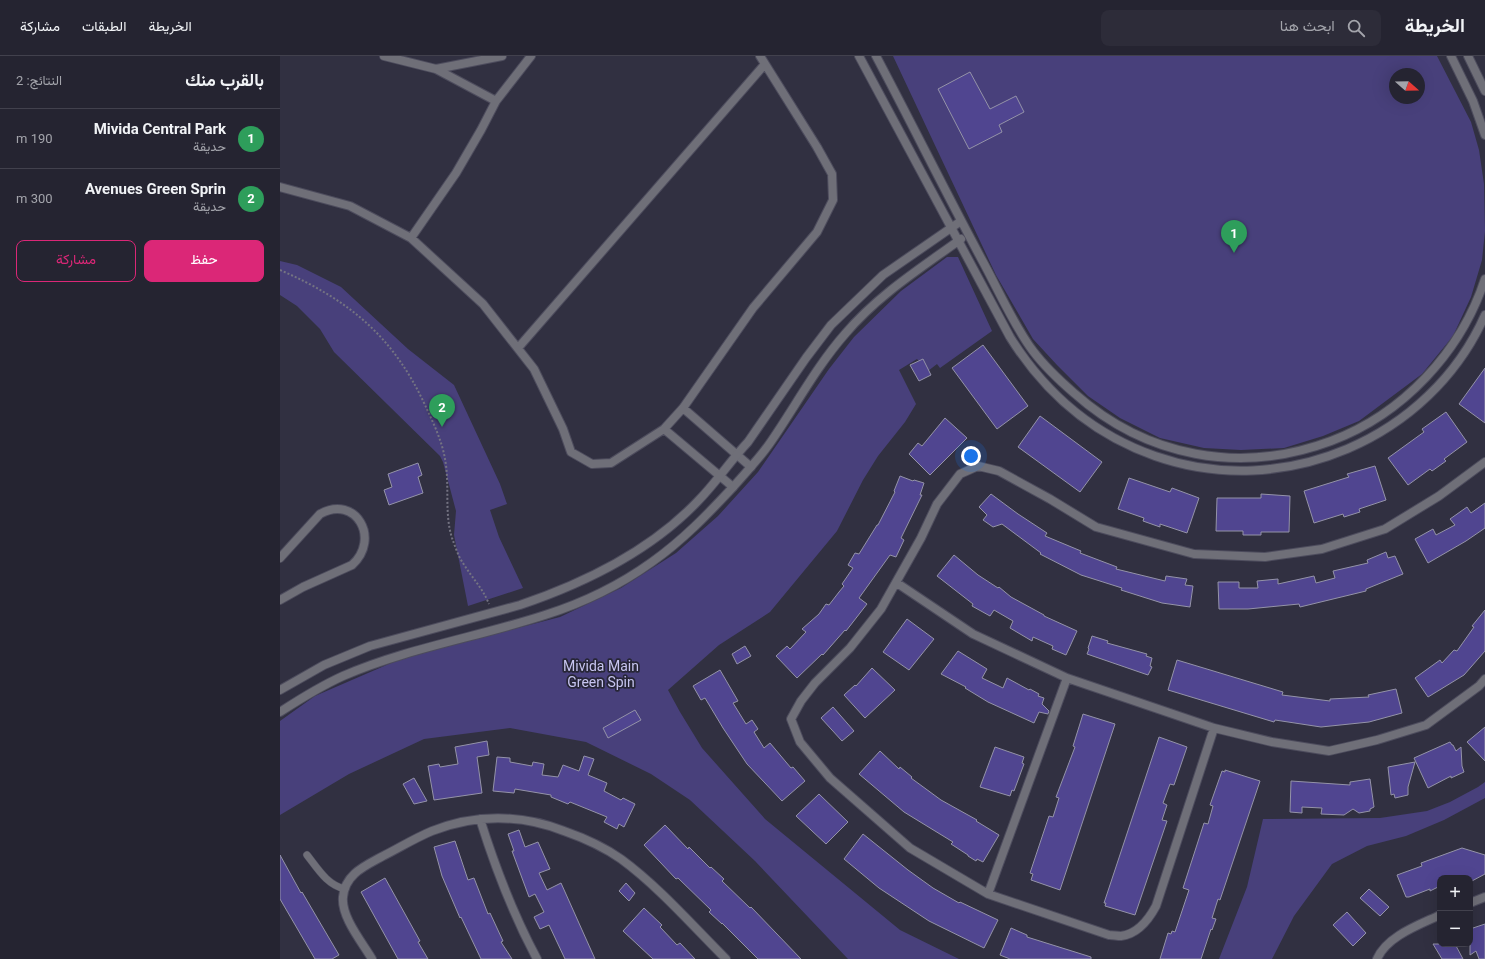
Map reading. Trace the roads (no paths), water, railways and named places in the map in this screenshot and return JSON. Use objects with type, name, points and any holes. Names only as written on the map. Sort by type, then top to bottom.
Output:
[{"type":"street","points":[[384,56],[436,69],[496,102]]},
{"type":"street","points":[[436,69],[502,56]]},
{"type":"street","points":[[410,238],[456,173],[496,102],[531,56]]},
{"type":"street","points":[[280,187],[350,206],[410,238],[483,304],[534,369],[563,429],[571,452],[592,464],[611,463],[664,429],[683,408],[753,308],[817,232],[833,200],[832,174],[760,56]]},
{"type":"street","points":[[859,56],[1010,337],[1034,373],[1061,400],[1088,421],[1137,449],[1174,462],[1212,469],[1248,470],[1285,467],[1340,452],[1375,436],[1407,415],[1436,389],[1471,343],[1485,315]]},
{"type":"street","points":[[876,56],[961,221],[1025,340],[1038,358],[1056,377],[1103,416],[1138,436],[1173,449],[1209,456],[1250,458],[1290,453],[1340,438],[1374,420],[1407,395],[1438,364],[1464,329],[1485,280]]},
{"type":"street","points":[[1450,56],[1473,101],[1485,135]]},
{"type":"street","points":[[1468,56],[1485,91]]},
{"type":"street","points":[[518,348],[765,64]]},
{"type":"street","points":[[280,690],[324,665],[364,649],[520,605],[562,590],[597,574],[646,544],[679,519],[698,502],[720,476],[736,454],[748,442],[806,358],[831,325],[883,275],[961,221]]},
{"type":"street","points":[[280,712],[323,686],[342,676],[365,667],[417,650],[546,615],[594,595],[638,572],[671,548],[700,523],[751,467],[768,446],[817,371],[845,334],[865,313],[912,272],[968,234]]},
{"type":"street","points":[[683,408],[751,467]]},
{"type":"street","points":[[664,429],[733,487]]},
{"type":"street","points":[[1214,728],[1156,906],[1148,920],[1134,931],[1122,936],[1109,935],[988,894],[910,848],[830,778],[800,742],[791,719],[800,701],[815,683],[850,648],[881,609],[921,538],[937,504],[960,474],[978,466],[999,471],[1050,499],[1096,527],[1194,554],[1265,557],[1322,549],[1385,529],[1439,496],[1485,462]]},
{"type":"street","points":[[280,558],[320,514],[326,511],[332,509],[347,511],[357,517],[361,523],[365,538],[364,546],[357,561],[348,567],[303,587],[280,600]]},
{"type":"street","points":[[896,584],[973,634],[1067,678],[1214,728],[1272,742],[1329,751],[1378,740],[1426,725],[1479,686],[1485,679]]},
{"type":"street","points":[[988,894],[1067,678]]},
{"type":"street","points":[[372,959],[345,912],[343,904],[345,889],[348,882],[357,871],[416,839],[447,826],[480,819],[514,818],[542,824],[576,835],[602,847],[620,858],[654,887],[726,959]]},
{"type":"street","points":[[480,819],[488,846],[506,892],[537,959]]},
{"type":"street","points":[[1473,902],[1485,897]]},
{"type":"street","points":[[1377,959],[1380,952],[1402,932],[1437,916]]},
{"type":"lane","points":[[307,855],[327,880],[335,886],[345,889]]},
{"type":"place","name":"Mivida Central Park","points":[[1234,253]]},
{"type":"place","name":"Avenues Green Sprin","points":[[442,427]]},
{"type":"park label","name":"Mivida Main Green Spin","points":[[601,674]]}]
